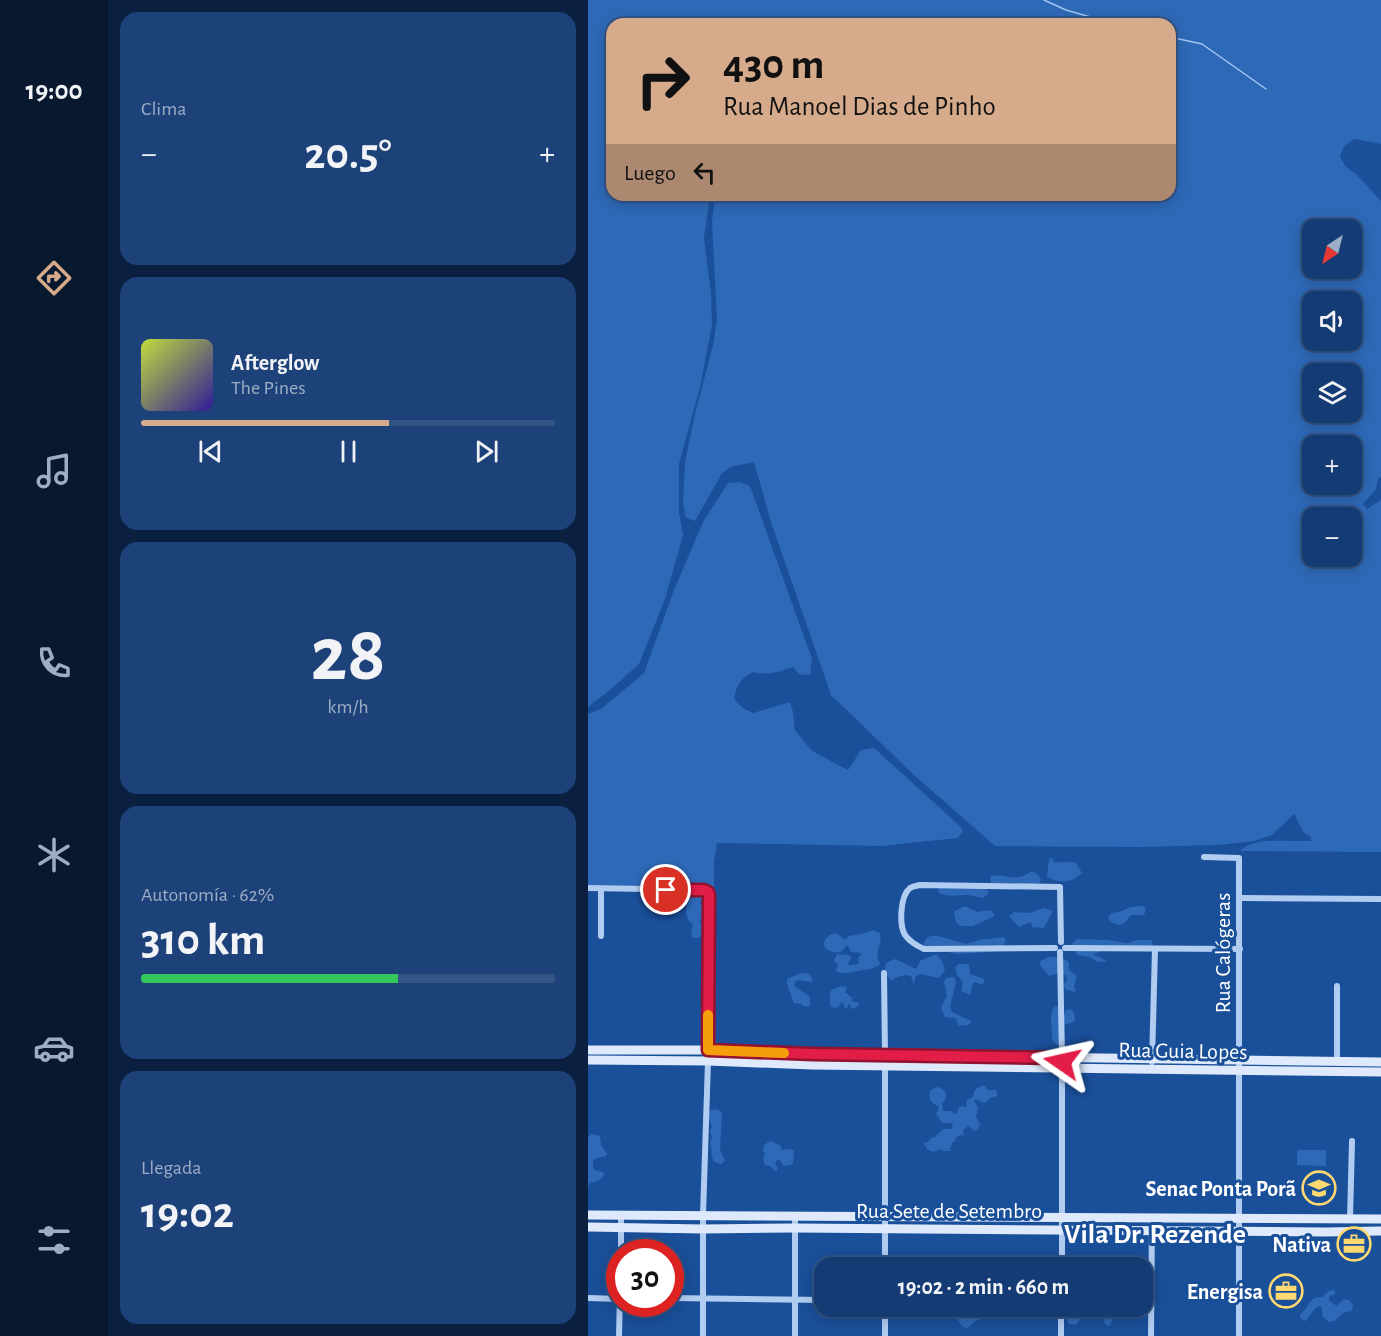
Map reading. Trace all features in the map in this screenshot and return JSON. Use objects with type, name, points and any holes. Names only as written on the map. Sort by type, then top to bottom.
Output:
[{"type":"main road","name":"Rua Guia Lopes","points":[[588,1050],[612,1055],[708,1061],[885,1066],[1062,1063],[1152,1058],[1381,1072]]},
{"type":"main road","name":"Rua Guia Lopes","points":[[588,1060],[612,1055],[708,1050],[885,1055],[1151,1069],[1336,1061],[1381,1062]]},
{"type":"main road","name":"Rua Sete de Setembro","points":[[588,1215],[1381,1219]]},
{"type":"main road","points":[[1324,1219],[1324,1232]]},
{"type":"main road","name":"Rua Sete de Setembro","points":[[588,1227],[1381,1231]]},
{"type":"street","name":"Rua Calógeras","points":[[1204,857],[1239,858],[1239,1336]]},
{"type":"street","points":[[1062,1257],[1062,1063],[1060,948],[1060,887],[920,885],[910,888],[905,894],[901,912],[903,932],[912,943],[924,949],[1060,948],[1155,948],[1240,949]]},
{"type":"street","points":[[588,888],[703,890],[709,895],[708,1061],[703,1215],[704,1336]]},
{"type":"street","points":[[601,889],[601,936]]},
{"type":"street","points":[[1240,898],[1381,899]]},
{"type":"street","points":[[1151,1069],[1155,948]]},
{"type":"street","points":[[884,974],[885,1257]]},
{"type":"street","points":[[1336,1061],[1337,986]]},
{"type":"street","points":[[1350,1219],[1352,1141]]},
{"type":"street","points":[[621,1215],[621,1239]]},
{"type":"street","points":[[795,1216],[795,1336]]},
{"type":"street","points":[[1151,1336],[1152,1218]]},
{"type":"street","points":[[588,1299],[606,1298]]},
{"type":"street","points":[[684,1298],[814,1300]]},
{"type":"street","points":[[619,1317],[619,1336]]},
{"type":"street","points":[[885,1317],[885,1336]]},
{"type":"street","points":[[1061,1317],[1061,1336]]},
{"type":"shaded area","points":[[588,0],[1381,0],[1381,144],[1354,139],[1344,146],[1340,157],[1346,167],[1356,174],[1381,201],[1381,477],[1378,479],[1376,489],[1363,504],[1367,509],[1381,500],[1381,852],[1240,851],[1255,843],[1311,841],[1311,837],[1304,833],[1294,814],[1272,835],[1254,841],[1218,845],[995,846],[915,776],[831,695],[771,522],[754,462],[731,467],[722,473],[695,521],[685,516],[683,501],[685,462],[717,319],[712,221],[714,201],[1176,201],[1176,18],[606,18],[606,201],[709,201],[704,238],[711,294],[712,325],[700,387],[679,464],[679,513],[683,535],[665,599],[639,664],[588,707]]},
{"type":"shaded area","points":[[740,482],[750,486],[812,659],[810,675],[799,674],[793,667],[778,672],[753,672],[740,683],[734,699],[743,708],[753,713],[790,702],[795,730],[812,751],[848,770],[861,750],[874,748],[963,831],[958,838],[881,846],[717,843],[714,890],[700,889],[704,896],[700,903],[704,910],[700,921],[703,931],[700,937],[695,938],[692,937],[691,932],[693,925],[686,913],[692,891],[588,885],[588,714],[601,709],[644,673],[674,590],[703,522],[728,483]]},
{"type":"shaded area","points":[[1051,858],[1054,859],[1053,862],[1076,863],[1082,873],[1066,881],[1057,881],[1047,877]]},
{"type":"shaded area","points":[[1032,871],[1041,880],[1039,884],[991,883],[991,876],[1015,878]]},
{"type":"shaded area","points":[[939,885],[983,888],[989,891],[982,898],[969,895],[948,896],[938,892]]},
{"type":"shaded area","points":[[965,906],[977,912],[991,910],[995,916],[973,926],[959,926],[956,923],[954,911]]},
{"type":"shaded area","points":[[1143,906],[1146,908],[1143,915],[1131,915],[1121,925],[1108,918],[1111,913]]},
{"type":"shaded area","points":[[1044,908],[1053,911],[1044,928],[1032,927],[1031,922],[1019,927],[1009,916],[1014,912],[1029,913]]},
{"type":"shaded area","points":[[873,930],[880,933],[877,956],[879,965],[872,969],[848,973],[837,972],[838,966],[834,960],[837,954],[850,955],[849,965],[859,964],[858,958],[861,953],[851,952],[847,945],[841,952],[829,951],[824,945],[827,938],[836,933],[846,940],[848,936]]},
{"type":"shaded area","points":[[931,936],[966,944],[983,939],[1004,937],[1006,941],[1000,949],[991,952],[957,954],[924,949],[924,941]]},
{"type":"shaded area","points":[[1077,939],[1128,943],[1137,940],[1152,940],[1153,947],[1148,952],[1128,948],[1103,951],[1094,954],[1107,961],[1098,962],[1089,957],[1077,955],[1072,944]]},
{"type":"shaded area","points":[[936,954],[945,970],[939,978],[920,974],[915,977],[914,985],[911,976],[900,976],[892,981],[886,973],[886,963],[895,959],[916,969],[920,961]]},
{"type":"shaded area","points":[[1048,957],[1062,958],[1069,963],[1069,970],[1077,976],[1074,992],[1065,989],[1066,975],[1059,973],[1049,976],[1042,968],[1039,962]]},
{"type":"shaded area","points":[[958,964],[969,965],[970,974],[985,981],[982,985],[973,983],[970,995],[961,991],[963,982],[955,968]]},
{"type":"shaded area","points":[[801,973],[811,976],[812,982],[798,980],[794,986],[810,997],[810,1007],[794,1003],[787,984],[787,979]]},
{"type":"shaded area","points":[[954,977],[956,981],[950,1007],[952,1012],[971,1021],[969,1025],[959,1026],[955,1018],[945,1017],[941,1008],[947,996],[944,982],[946,978]]},
{"type":"shaded area","points":[[841,986],[847,987],[845,993],[853,998],[851,1001],[859,1003],[858,1006],[853,1009],[849,1003],[845,1008],[842,1002],[837,1008],[831,1007],[831,991]]},
{"type":"shaded area","points":[[1057,1006],[1065,1014],[1066,1010],[1071,1009],[1074,1012],[1075,1020],[1072,1023],[1060,1025],[1060,1032],[1065,1042],[1062,1045],[1057,1045],[1052,1040],[1051,1015],[1054,1007]]},
{"type":"shaded area","points":[[982,1086],[988,1090],[996,1090],[997,1096],[984,1103],[974,1100],[978,1108],[976,1116],[980,1125],[978,1129],[974,1131],[969,1126],[963,1130],[964,1135],[955,1138],[950,1151],[928,1150],[923,1143],[928,1142],[943,1129],[951,1129],[953,1125],[942,1123],[936,1114],[939,1107],[931,1100],[931,1090],[937,1087],[945,1091],[943,1111],[951,1111],[955,1114],[959,1107],[967,1107],[966,1101],[973,1097],[977,1088]]},
{"type":"shaded area","points":[[714,1109],[722,1113],[720,1150],[725,1160],[722,1164],[714,1161],[710,1143],[712,1126],[707,1115]]},
{"type":"shaded area","points":[[591,1134],[600,1136],[601,1145],[607,1154],[593,1161],[593,1168],[604,1174],[602,1178],[590,1183],[588,1187],[588,1138]]},
{"type":"shaded area","points":[[770,1141],[780,1145],[782,1150],[794,1151],[791,1165],[784,1166],[779,1159],[775,1164],[778,1169],[776,1172],[770,1166],[765,1165],[764,1145]]},
{"type":"shaded area","points":[[1297,1150],[1326,1150],[1326,1166],[1297,1165]]},
{"type":"shaded area","points":[[1334,1290],[1335,1294],[1329,1297],[1329,1301],[1337,1306],[1344,1299],[1349,1300],[1353,1305],[1352,1311],[1343,1313],[1334,1321],[1329,1322],[1322,1316],[1320,1306],[1315,1308],[1305,1321],[1301,1319],[1300,1314],[1314,1298],[1322,1297]]},
{"type":"shaded area","points":[[980,1317],[968,1328],[963,1327],[958,1319]]},
{"type":"shaded area","points":[[1066,1317],[1080,1319],[1076,1325],[1069,1324]]},
{"type":"shaded area","points":[[1105,1318],[1113,1318],[1110,1325],[1104,1323]]},
{"type":"waterway","points":[[1044,0],[1066,10],[1094,18]]},
{"type":"waterway","points":[[1176,38],[1202,44],[1266,89]]},
{"type":"slow traffic","points":[[708,1015],[708,1050],[784,1053]]},
{"type":"place","name":"Senac Ponta Porã","points":[[1319,1188]]},
{"type":"place","name":"Nativa","points":[[1354,1244]]},
{"type":"place","name":"Energisa","points":[[1286,1291]]},
{"type":"district","name":"Vila Dr. Rezende","points":[[1155,1233]]},
{"type":"route","points":[[666,890],[703,890],[709,895],[708,1050],[1062,1058],[1062,1062]]}]
